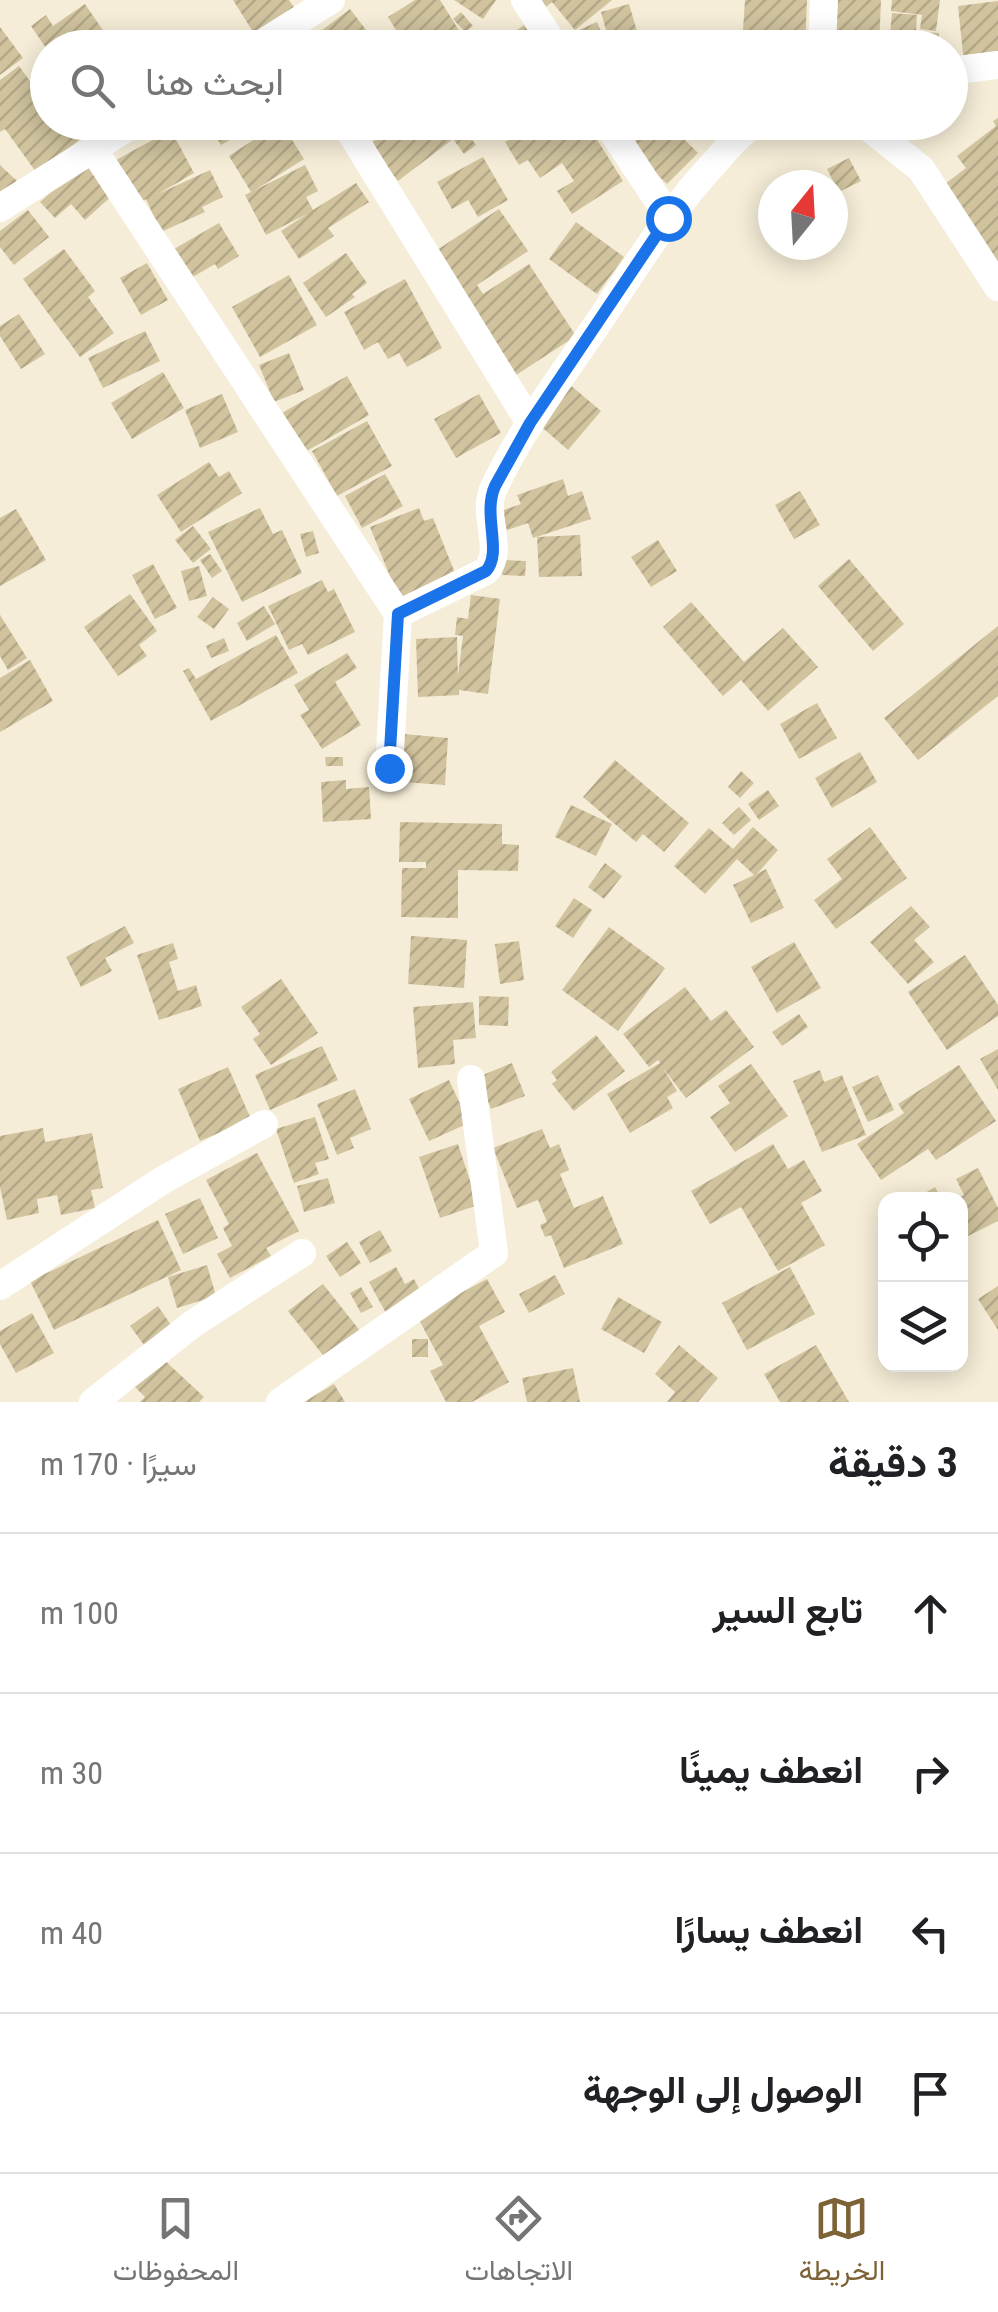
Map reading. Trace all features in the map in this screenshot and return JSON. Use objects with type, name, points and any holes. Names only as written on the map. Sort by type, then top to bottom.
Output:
[{"type":"street","points":[[300,30],[331,0]]},
{"type":"street","points":[[525,0],[544,30]]},
{"type":"street","points":[[823,30],[824,0]]},
{"type":"street","points":[[968,69],[998,65]]},
{"type":"street","points":[[0,208],[109,140]]},
{"type":"street","points":[[355,140],[530,423]]},
{"type":"street","points":[[618,140],[668,218]]},
{"type":"street","points":[[398,614],[486,571],[492,564],[490,496],[530,423],[668,218],[735,140]]},
{"type":"street","points":[[885,140],[921,169],[998,287]]},
{"type":"street","points":[[94,150],[398,614],[389,768]]},
{"type":"street","points":[[280,1402],[494,1253],[471,1079]]},
{"type":"street","points":[[0,1286],[162,1180],[264,1124]]},
{"type":"street","points":[[93,1402],[194,1323],[302,1253]]},
{"type":"building","points":[[233,0],[289,0],[296,10],[263,30],[252,30]]},
{"type":"building","points":[[415,0],[440,0],[459,30],[396,30],[388,17]]},
{"type":"building","points":[[454,0],[496,0],[483,19]]},
{"type":"building","points":[[536,0],[612,0],[575,30],[552,2],[543,9]]},
{"type":"building","points":[[745,0],[807,0],[806,30],[743,30]]},
{"type":"building","points":[[827,0],[881,0],[880,30],[826,30]]},
{"type":"building","points":[[892,0],[940,0],[936,30],[920,29],[922,15],[891,11]]},
{"type":"building","points":[[998,1],[998,60],[968,63],[968,30],[961,30],[958,6]]},
{"type":"building","points":[[85,4],[103,30],[34,30],[31,26],[46,15],[53,26]]},
{"type":"building","points":[[629,4],[637,30],[606,30],[601,12]]},
{"type":"building","points":[[350,9],[366,30],[322,30]]},
{"type":"building","points":[[461,12],[473,26],[463,30],[453,19]]},
{"type":"building","points":[[892,13],[917,15],[916,30],[891,30]]},
{"type":"building","points":[[597,22],[600,30],[579,30]]},
{"type":"building","points":[[0,27],[23,58],[0,75]]},
{"type":"building","points":[[19,66],[30,81],[30,140],[79,140],[36,172],[5,129],[0,132],[0,80]]},
{"type":"building","points":[[998,118],[998,263],[941,187],[966,168],[957,156],[996,126],[993,121]]},
{"type":"building","points":[[153,140],[176,140],[194,173],[158,194],[210,170],[223,197],[202,207],[205,212],[161,232],[146,199],[139,203],[116,160]]},
{"type":"building","points":[[253,140],[292,140],[304,159],[255,190],[305,165],[318,191],[306,197],[313,210],[356,183],[369,202],[328,228],[334,236],[299,259],[281,231],[307,214],[266,235],[245,195],[251,192],[229,156]]},
{"type":"building","points":[[375,140],[452,140],[398,181],[370,144]]},
{"type":"building","points":[[454,140],[472,140],[476,145],[464,154]]},
{"type":"building","points":[[597,140],[623,181],[572,214],[557,191],[574,181],[562,163],[540,178],[528,160],[519,165],[505,142]]},
{"type":"building","points":[[636,140],[685,140],[698,153],[667,184],[629,147]]},
{"type":"building","points":[[483,157],[508,200],[478,217],[468,200],[452,209],[437,182]]},
{"type":"building","points":[[849,158],[861,181],[848,188],[848,170],[827,169]]},
{"type":"building","points":[[85,162],[114,194],[85,220],[71,204],[55,218],[40,202]]},
{"type":"building","points":[[0,165],[18,182],[0,201]]},
{"type":"building","points":[[499,209],[528,251],[477,285],[483,294],[529,264],[576,336],[513,377],[431,254]]},
{"type":"building","points":[[28,210],[49,237],[14,265],[0,247],[0,231]]},
{"type":"building","points":[[576,222],[624,257],[597,294],[549,259]]},
{"type":"building","points":[[219,223],[239,256],[218,269],[215,264],[191,278],[174,249]]},
{"type":"building","points":[[64,249],[95,291],[88,297],[114,333],[80,357],[23,279]]},
{"type":"building","points":[[346,253],[367,283],[352,294],[355,297],[326,317],[303,283]]},
{"type":"building","points":[[147,263],[168,300],[141,315],[120,278]]},
{"type":"building","points":[[289,275],[317,325],[260,357],[232,307]]},
{"type":"building","points":[[405,279],[442,348],[407,367],[399,353],[388,359],[378,342],[364,350],[344,312]]},
{"type":"building","points":[[19,314],[45,354],[21,369],[0,336],[0,326]]},
{"type":"building","points":[[145,331],[160,361],[103,388],[88,358]]},
{"type":"building","points":[[289,353],[304,390],[274,402],[259,365]]},
{"type":"building","points":[[163,372],[184,408],[132,439],[111,403]]},
{"type":"building","points":[[347,376],[369,415],[305,452],[282,413]]},
{"type":"building","points":[[569,384],[601,411],[568,450],[537,423]]},
{"type":"building","points":[[222,394],[238,432],[200,448],[185,410]]},
{"type":"building","points":[[479,394],[501,433],[456,458],[434,419]]},
{"type":"building","points":[[367,421],[392,466],[337,496],[312,451]]},
{"type":"building","points":[[209,462],[219,477],[229,471],[242,493],[181,532],[157,495]]},
{"type":"building","points":[[385,474],[403,506],[362,528],[345,496]]},
{"type":"building","points":[[563,479],[568,496],[582,491],[591,519],[533,538],[528,523],[507,530],[501,511],[521,504],[517,495]]},
{"type":"building","points":[[800,491],[820,525],[794,539],[775,505]]},
{"type":"building","points":[[260,508],[273,534],[282,530],[302,573],[242,602],[208,532]]},
{"type":"building","points":[[419,508],[424,521],[433,518],[457,578],[400,601],[370,527]]},
{"type":"building","points":[[16,509],[46,560],[0,586],[0,518]]},
{"type":"building","points":[[193,526],[211,549],[193,563],[175,540]]},
{"type":"building","points":[[313,531],[319,553],[306,557],[300,534]]},
{"type":"building","points":[[580,535],[582,576],[539,577],[537,537]]},
{"type":"building","points":[[658,540],[677,571],[651,587],[631,557]]},
{"type":"building","points":[[210,554],[222,571],[212,578],[200,560]]},
{"type":"building","points":[[849,559],[904,624],[873,651],[818,586]]},
{"type":"building","points":[[502,560],[526,561],[525,576],[502,575]]},
{"type":"building","points":[[153,564],[177,608],[155,619],[132,575]]},
{"type":"building","points":[[199,566],[207,596],[189,601],[181,571]]},
{"type":"building","points":[[322,580],[328,592],[334,589],[355,632],[308,655],[302,644],[289,650],[268,606]]},
{"type":"building","points":[[130,594],[157,631],[139,645],[147,656],[118,676],[84,627]]},
{"type":"building","points":[[471,595],[500,599],[488,694],[459,690],[459,695],[418,697],[416,639],[457,637],[458,676],[463,636],[455,635],[457,617],[468,619]]},
{"type":"building","points":[[213,597],[229,609],[214,629],[197,617]]},
{"type":"building","points":[[691,602],[744,662],[783,628],[818,667],[768,711],[741,680],[723,696],[663,627]]},
{"type":"building","points":[[264,606],[275,624],[247,641],[237,623]]},
{"type":"building","points":[[0,615],[27,658],[8,670],[0,656]]},
{"type":"building","points":[[998,626],[998,696],[918,760],[884,718]]},
{"type":"building","points":[[276,635],[298,673],[211,721],[183,671],[189,668],[196,679]]},
{"type":"building","points":[[224,638],[229,651],[211,658],[206,646]]},
{"type":"building","points":[[347,653],[357,668],[335,682],[361,725],[322,749],[300,715],[309,710],[294,685]]},
{"type":"building","points":[[30,660],[53,701],[0,732],[0,678]]},
{"type":"building","points":[[817,703],[837,738],[799,759],[780,724]]},
{"type":"building","points":[[404,734],[448,738],[445,785],[401,782]]},
{"type":"building","points":[[860,752],[877,782],[832,808],[815,778]]},
{"type":"building","points":[[325,757],[343,757],[343,766],[326,766]]},
{"type":"building","points":[[615,760],[689,823],[664,852],[643,834],[636,842],[583,797]]},
{"type":"building","points":[[741,771],[754,783],[740,798],[728,787]]},
{"type":"building","points":[[346,780],[346,789],[369,787],[371,819],[323,822],[321,782]]},
{"type":"building","points":[[768,790],[779,806],[759,820],[748,804]]},
{"type":"building","points":[[571,805],[612,824],[596,856],[555,837]]},
{"type":"building","points":[[739,807],[751,820],[734,835],[722,823]]},
{"type":"building","points":[[400,822],[502,824],[502,844],[519,845],[518,871],[458,870],[458,918],[401,917],[402,868],[426,868],[426,862],[399,862]]},
{"type":"building","points":[[753,827],[778,850],[757,874],[766,869],[784,908],[751,923],[733,885],[754,875],[737,859],[705,894],[674,866],[709,828],[733,849]]},
{"type":"building","points":[[870,827],[907,878],[836,929],[814,900],[842,879],[827,859]]},
{"type":"building","points":[[605,863],[622,876],[604,899],[588,887]]},
{"type":"building","points":[[574,898],[592,910],[573,938],[555,926]]},
{"type":"building","points":[[911,906],[930,927],[914,940],[934,962],[908,984],[870,942]]},
{"type":"building","points":[[125,926],[134,943],[105,958],[112,971],[81,987],[66,957]]},
{"type":"building","points":[[609,927],[665,968],[618,1031],[562,990]]},
{"type":"building","points":[[411,936],[467,940],[464,988],[408,984]]},
{"type":"building","points":[[519,941],[524,980],[500,984],[495,944]]},
{"type":"building","points":[[794,942],[821,988],[777,1013],[751,967]]},
{"type":"building","points":[[173,943],[178,959],[169,962],[178,991],[196,985],[202,1006],[159,1020],[137,955]]},
{"type":"building","points":[[965,955],[998,1005],[998,1016],[947,1050],[908,992]]},
{"type":"building","points":[[281,979],[318,1033],[271,1065],[253,1039],[260,1034],[241,1007]]},
{"type":"building","points":[[685,987],[711,1021],[726,1010],[754,1047],[686,1098],[663,1068],[677,1091],[667,1097],[673,1108],[630,1133],[607,1094],[660,1063],[658,1060],[649,1067],[623,1034]]},
{"type":"building","points":[[479,996],[509,997],[508,1026],[479,1025]]},
{"type":"building","points":[[473,1002],[476,1038],[453,1040],[455,1064],[418,1068],[413,1007]]},
{"type":"building","points":[[799,1014],[808,1027],[782,1046],[772,1032]]},
{"type":"building","points":[[596,1035],[625,1071],[574,1111],[552,1084],[557,1080],[551,1072]]},
{"type":"building","points":[[322,1046],[338,1080],[270,1110],[255,1075]]},
{"type":"building","points":[[998,1049],[998,1090],[980,1059]]},
{"type":"building","points":[[512,1063],[525,1096],[491,1109],[478,1077]]},
{"type":"building","points":[[751,1064],[788,1116],[735,1152],[710,1117],[730,1103],[718,1086]]},
{"type":"building","points":[[959,1065],[996,1121],[936,1160],[928,1149],[881,1180],[857,1144],[904,1113],[898,1104]]},
{"type":"building","points":[[228,1067],[251,1119],[200,1141],[178,1089]]},
{"type":"building","points":[[820,1070],[824,1082],[842,1075],[866,1135],[822,1152],[793,1081]]},
{"type":"building","points":[[878,1075],[894,1110],[868,1122],[852,1087]]},
{"type":"building","points":[[449,1080],[469,1123],[429,1141],[409,1099]]},
{"type":"building","points":[[355,1089],[371,1129],[350,1138],[354,1148],[337,1155],[317,1104]]},
{"type":"building","points":[[315,1117],[329,1159],[315,1163],[319,1174],[294,1183],[276,1129]]},
{"type":"building","points":[[43,1128],[45,1142],[92,1133],[103,1188],[91,1190],[95,1208],[61,1215],[57,1195],[37,1199],[39,1213],[7,1220],[0,1187],[0,1136]]},
{"type":"building","points":[[542,1129],[550,1148],[559,1144],[569,1170],[560,1174],[574,1208],[603,1196],[623,1244],[564,1268],[551,1235],[545,1237],[540,1225],[547,1222],[538,1200],[517,1208],[493,1148]]},
{"type":"building","points":[[458,1144],[478,1205],[440,1218],[419,1157]]},
{"type":"building","points":[[773,1144],[788,1169],[804,1160],[822,1191],[801,1203],[825,1245],[778,1271],[741,1207],[710,1224],[691,1191]]},
{"type":"building","points":[[257,1153],[299,1231],[266,1248],[271,1256],[230,1278],[217,1254],[232,1246],[223,1228],[229,1224],[206,1180]]},
{"type":"building","points":[[978,1168],[998,1208],[998,1221],[968,1236],[968,1192],[962,1192],[956,1179]]},
{"type":"building","points":[[328,1178],[335,1203],[304,1212],[297,1186]]},
{"type":"building","points":[[200,1198],[218,1238],[183,1254],[165,1214]]},
{"type":"building","points":[[158,1220],[181,1270],[54,1330],[30,1281]]},
{"type":"building","points":[[380,1230],[392,1251],[370,1263],[359,1242]]},
{"type":"building","points":[[347,1242],[361,1263],[340,1277],[326,1256]]},
{"type":"building","points":[[207,1265],[216,1296],[177,1308],[168,1277]]},
{"type":"building","points":[[396,1267],[405,1284],[414,1279],[423,1296],[387,1315],[369,1282]]},
{"type":"building","points":[[790,1267],[815,1314],[747,1350],[722,1303]]},
{"type":"building","points":[[555,1275],[565,1294],[529,1313],[519,1294]]},
{"type":"building","points":[[487,1279],[505,1312],[479,1326],[509,1382],[472,1402],[446,1402],[430,1371],[443,1365],[417,1316]]},
{"type":"building","points":[[323,1284],[361,1332],[326,1359],[288,1311]]},
{"type":"building","points":[[998,1286],[998,1330],[978,1299]]},
{"type":"building","points":[[361,1287],[373,1307],[361,1313],[350,1293]]},
{"type":"building","points":[[618,1297],[662,1322],[644,1353],[601,1329]]},
{"type":"building","points":[[158,1306],[177,1334],[150,1353],[130,1326]]},
{"type":"building","points":[[32,1313],[54,1353],[16,1373],[0,1344],[0,1331]]},
{"type":"building","points":[[412,1339],[428,1339],[428,1357],[412,1357]]},
{"type":"building","points":[[679,1345],[718,1378],[698,1402],[667,1402],[675,1392],[655,1374]]},
{"type":"building","points":[[816,1345],[849,1402],[780,1402],[764,1374]]},
{"type":"building","points":[[161,1357],[204,1397],[199,1402],[140,1402],[145,1397],[134,1386]]},
{"type":"building","points":[[573,1368],[580,1402],[527,1402],[522,1378]]},
{"type":"building","points":[[334,1384],[345,1402],[304,1402]]},
{"type":"route","points":[[389,768],[398,614],[486,571],[492,564],[489,510],[495,486],[530,423],[668,218]]}]
